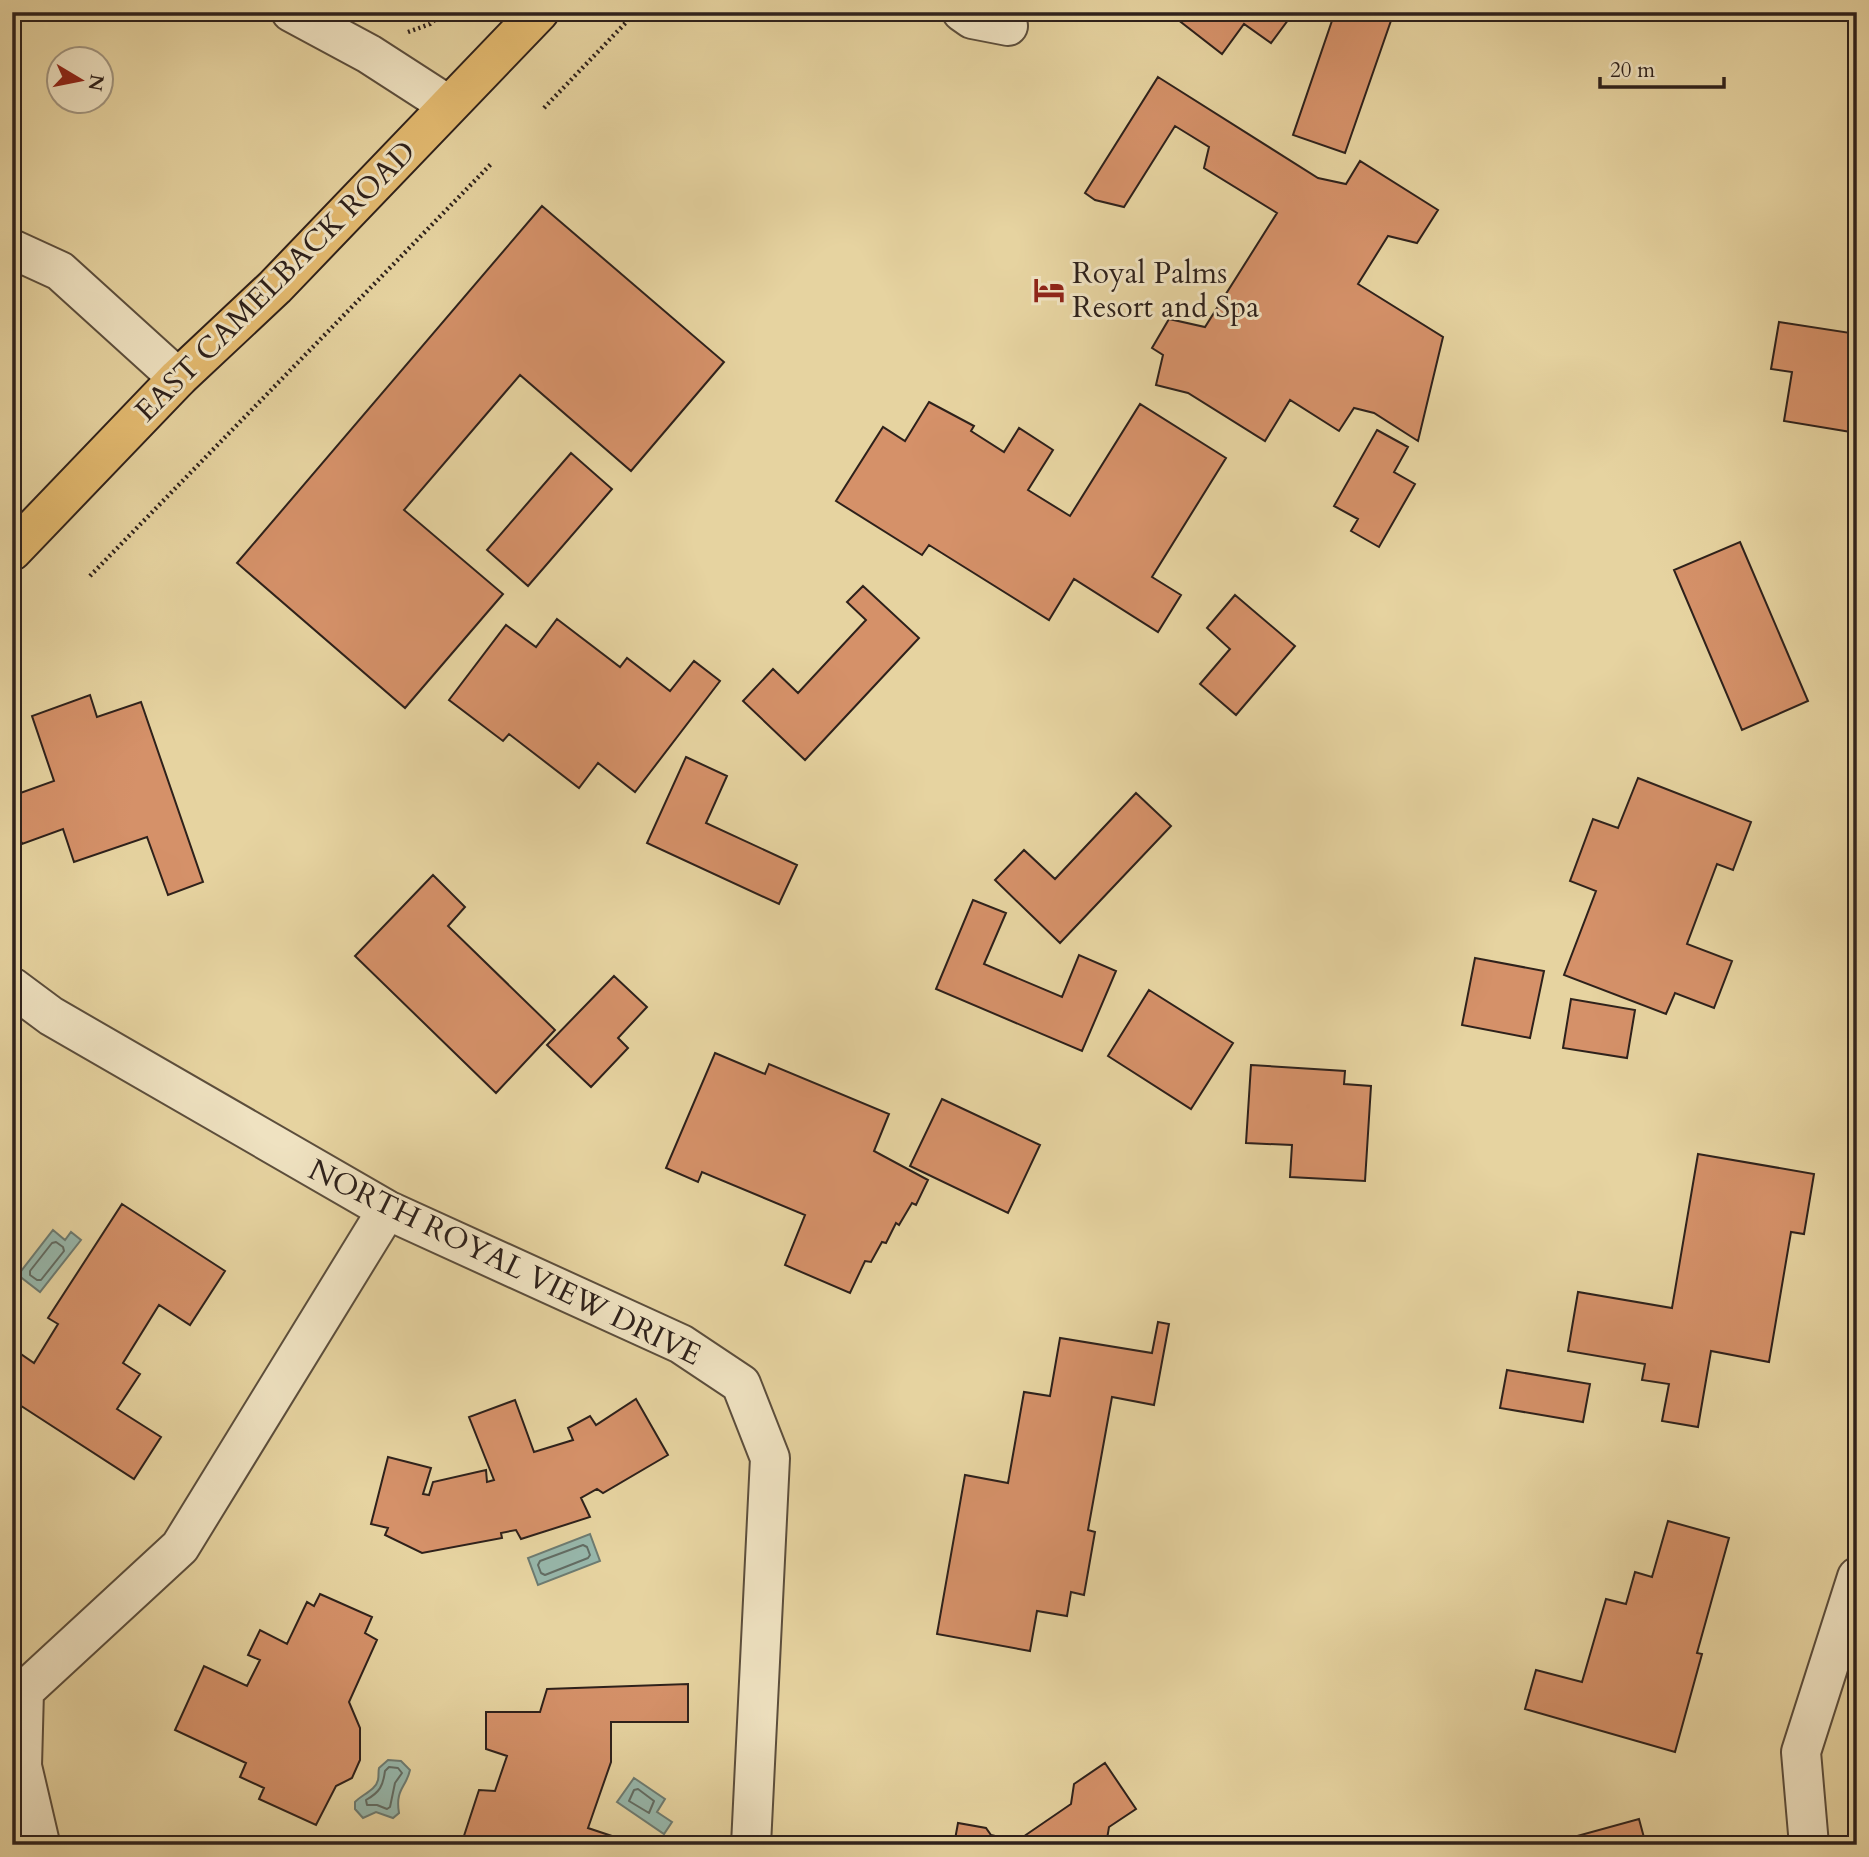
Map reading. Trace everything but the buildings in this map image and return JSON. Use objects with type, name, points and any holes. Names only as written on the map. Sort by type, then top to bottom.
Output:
[{"type":"main road","name":"EAST CAMELBACK ROAD","points":[[12,551],[178,378],[275,287],[538,12]]},
{"type":"street","points":[[291,12],[369,54],[448,105]]},
{"type":"street","points":[[962,12],[972,19],[1008,26],[1003,12]]},
{"type":"street","points":[[12,249],[60,271],[178,378]]},
{"type":"street","name":"NORTH ROYAL VIEW DRIVE","points":[[12,987],[51,1016],[387,1210],[681,1344],[741,1384],[769,1458],[751,1845]]},
{"type":"street","points":[[32,1843],[22,1766],[18,1694],[180,1547],[387,1210]]},
{"type":"street","points":[[1809,1845],[1801,1752],[1857,1577]]},
{"type":"path","points":[[400,35],[430,24],[444,12]]},
{"type":"path","points":[[544,108],[636,12]]},
{"type":"path","points":[[90,576],[491,164]]},
{"type":"water","points":[[53,1230],[65,1240],[71,1232],[81,1240],[40,1292],[18,1275]]},
{"type":"water","points":[[590,1534],[600,1561],[538,1585],[528,1558]]},
{"type":"water","points":[[388,1760],[401,1761],[410,1770],[400,1794],[399,1813],[393,1818],[376,1812],[363,1818],[355,1809],[355,1802],[374,1787],[379,1768]]},
{"type":"water","points":[[634,1778],[665,1799],[657,1812],[672,1822],[664,1834],[617,1802]]},
{"type":"place","name":"Royal Palms Resort and Spa","points":[[1049,290]]}]
